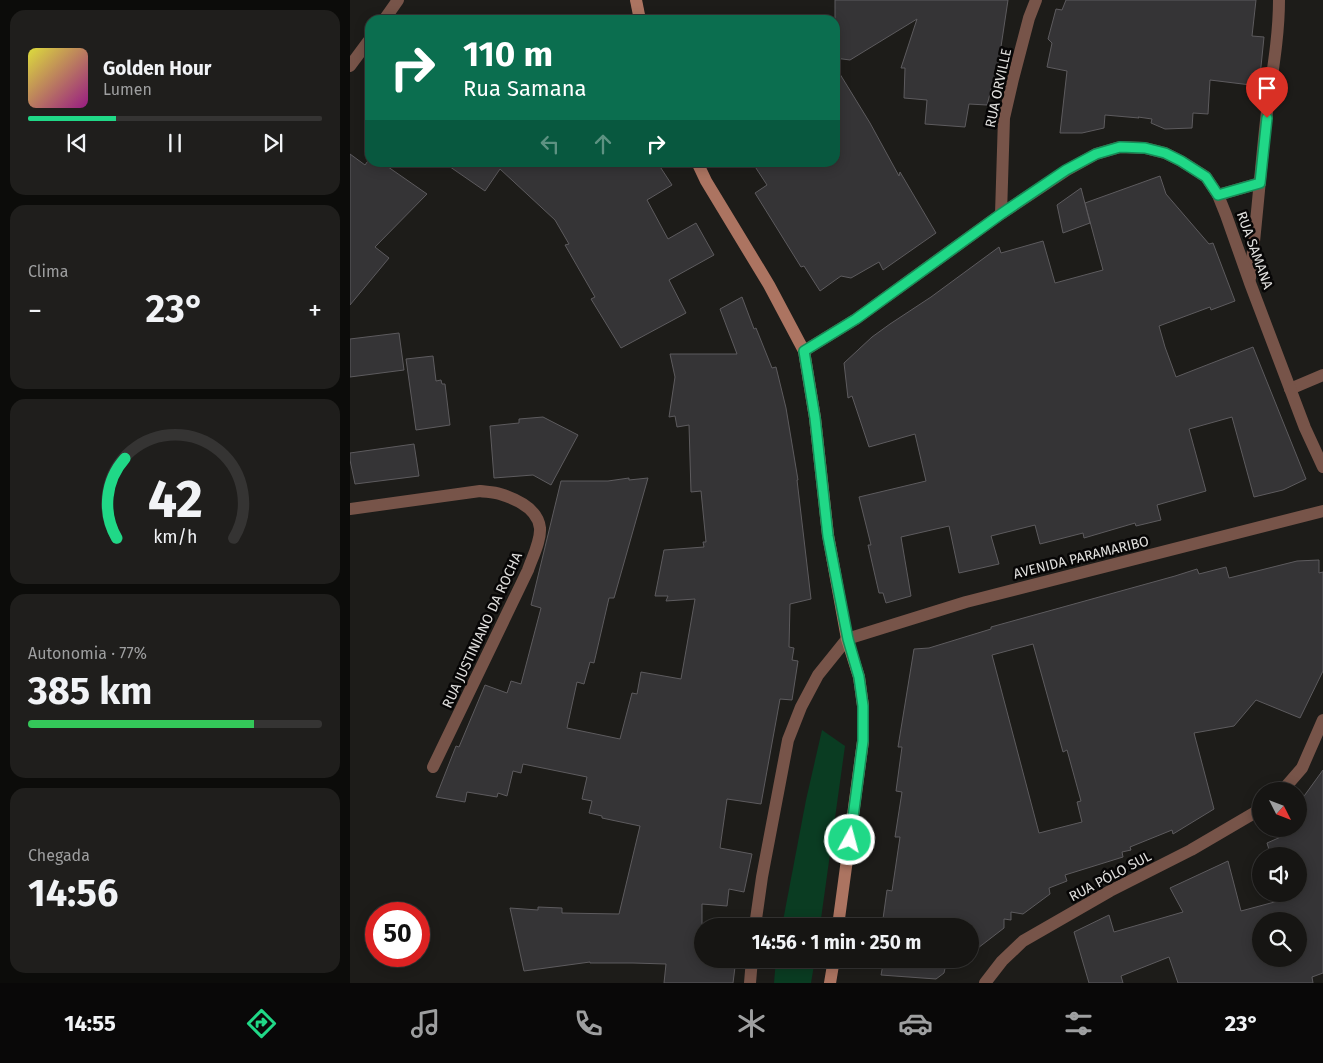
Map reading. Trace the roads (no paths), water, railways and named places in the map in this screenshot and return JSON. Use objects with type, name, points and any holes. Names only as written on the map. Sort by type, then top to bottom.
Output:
[{"type":"main road","points":[[636,0],[639,15]]},
{"type":"main road","points":[[699,167],[706,182],[769,285],[804,351],[815,418],[828,536],[848,639],[859,677],[863,706],[863,741],[839,918]]},
{"type":"main road","points":[[830,983],[832,968]]},
{"type":"street","points":[[388,15],[398,0]]},
{"type":"street","name":"RUA ORVILLE","points":[[1001,214],[1004,118],[1027,26],[1036,0]]},
{"type":"street","points":[[1250,283],[1279,0]]},
{"type":"street","points":[[350,66],[365,46]]},
{"type":"street","name":"RUA SAMANA","points":[[804,351],[856,319],[1001,214],[1066,170],[1096,154],[1120,147],[1145,148],[1165,153],[1206,177],[1218,195],[1305,428],[1323,467]]},
{"type":"street","points":[[1218,195],[1260,183]]},
{"type":"street","points":[[1290,388],[1323,375]]},
{"type":"street","name":"RUA JUSTINIANO DA ROCHA","points":[[350,509],[480,492],[499,493],[528,506],[536,517],[540,528],[538,545],[528,570],[433,767]]},
{"type":"street","name":"AVENIDA PARAMARIBO","points":[[848,639],[966,602],[1323,511]]},
{"type":"street","points":[[756,918],[788,740],[801,707],[818,675],[848,639]]},
{"type":"street","points":[[1290,782],[1302,768],[1323,720]]},
{"type":"street","name":"RUA PÓLO SUL","points":[[985,983],[1002,961],[1023,942],[1110,891],[1191,850],[1252,814]]},
{"type":"street","points":[[750,983],[751,968]]}]
